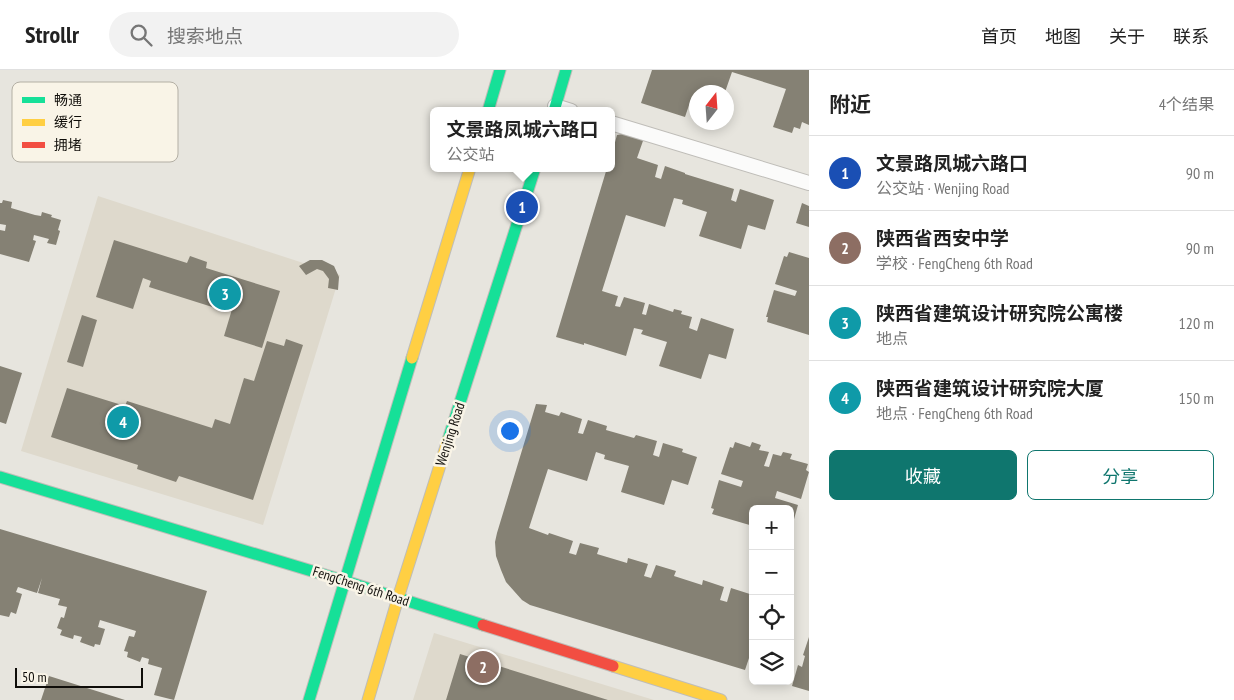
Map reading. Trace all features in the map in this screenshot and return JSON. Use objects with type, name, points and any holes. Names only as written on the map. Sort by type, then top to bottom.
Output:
[{"type":"main road","points":[[489,107],[500,70]]},
{"type":"main road","points":[[554,107],[566,70]]},
{"type":"main road","points":[[309,700],[469,172]]},
{"type":"main road","name":"Wenjing Road","points":[[368,700],[398,598],[533,172]]},
{"type":"main road","name":"FengCheng 6th Road","points":[[0,477],[345,580],[721,700]]},
{"type":"street","points":[[615,124],[809,183]]},
{"type":"shaded area","points":[[98,196],[340,275],[263,525],[21,451]]},
{"type":"shaded area","points":[[434,633],[654,700],[413,700]]},
{"type":"building","points":[[652,70],[809,70],[809,125],[802,122],[800,129],[794,127],[792,133],[773,127],[786,89],[732,72],[727,85],[689,85],[689,105],[685,117],[641,103]]},
{"type":"building","points":[[627,133],[644,138],[637,158],[658,165],[655,177],[661,179],[665,166],[734,189],[731,200],[736,202],[740,189],[774,200],[765,230],[748,225],[741,249],[699,236],[707,212],[682,204],[683,200],[674,198],[665,227],[626,215],[602,291],[618,296],[615,306],[620,307],[624,297],[645,303],[642,314],[646,315],[649,304],[673,312],[674,309],[682,311],[681,314],[692,317],[689,328],[697,331],[701,318],[734,329],[726,359],[709,354],[701,379],[659,366],[667,342],[641,334],[643,330],[634,328],[626,356],[584,343],[584,345],[556,337],[606,172],[615,172],[615,142],[617,135]]},
{"type":"building","points":[[3,200],[12,202],[11,208],[41,216],[42,212],[61,220],[56,245],[47,243],[49,239],[34,235],[33,240],[36,241],[29,262],[0,254],[0,230],[5,231],[6,225],[0,224],[0,203]]},
{"type":"building","points":[[802,203],[809,206],[809,227],[796,223]]},
{"type":"building","points":[[114,240],[187,263],[190,256],[207,262],[206,268],[280,291],[262,348],[224,336],[233,306],[227,304],[225,311],[149,287],[151,281],[143,278],[133,309],[96,297]]},
{"type":"building","points":[[789,252],[809,258],[809,335],[767,322],[768,317],[766,317],[774,290],[795,296],[797,291],[775,284],[784,256],[787,257]]},
{"type":"building","points":[[310,260],[322,260],[334,266],[339,277],[338,290],[328,288],[329,279],[323,271],[317,269],[306,275],[299,266]]},
{"type":"building","points":[[82,315],[97,320],[83,367],[67,362]]},
{"type":"building","points":[[286,339],[303,345],[253,500],[179,476],[176,482],[137,469],[138,465],[51,437],[67,388],[125,406],[127,401],[212,428],[215,419],[230,424],[244,378],[254,381],[267,341],[284,346]]},
{"type":"building","points":[[0,366],[22,373],[6,424],[0,422]]},
{"type":"building","points":[[536,404],[547,405],[545,412],[559,416],[561,412],[582,419],[578,433],[583,434],[588,420],[607,426],[606,430],[634,438],[636,435],[657,441],[653,455],[659,457],[663,443],[683,449],[682,452],[697,457],[688,485],[672,480],[664,505],[621,492],[629,466],[604,459],[605,455],[596,452],[587,481],[548,469],[529,528],[573,541],[569,553],[576,555],[580,543],[599,548],[597,554],[627,563],[628,558],[648,564],[644,576],[651,578],[656,565],[676,571],[674,576],[702,585],[703,580],[724,587],[720,600],[727,602],[731,588],[749,594],[749,658],[745,670],[530,605],[522,600],[506,582],[496,556],[495,542]]},
{"type":"building","points":[[735,442],[750,447],[752,442],[761,445],[759,450],[769,452],[764,466],[769,467],[773,454],[781,456],[783,452],[792,454],[790,459],[808,464],[806,470],[809,472],[801,499],[777,491],[775,498],[798,505],[794,519],[794,505],[749,505],[749,525],[712,514],[714,509],[711,508],[719,480],[741,487],[743,481],[721,474],[730,447],[733,448]]},
{"type":"building","points":[[0,529],[207,591],[174,700],[154,695],[162,668],[148,664],[149,659],[142,657],[140,662],[127,657],[128,652],[124,651],[129,636],[134,637],[136,631],[100,620],[98,627],[105,629],[100,645],[95,644],[94,647],[80,642],[82,637],[74,635],[73,639],[60,635],[62,630],[57,628],[61,617],[64,618],[67,607],[58,605],[60,599],[38,593],[42,578],[37,593],[18,587],[16,592],[22,594],[16,614],[11,612],[9,617],[0,615]]},
{"type":"building","points":[[809,637],[809,691],[792,686],[794,685],[798,665],[802,667],[805,656],[803,655]]},
{"type":"building","points":[[460,654],[608,700],[446,700]]},
{"type":"building","points":[[49,676],[125,700],[41,700]]},
{"type":"traffic: fast","points":[[489,107],[500,70]]},
{"type":"traffic: fast","points":[[555,107],[566,70]]},
{"type":"traffic: fast","points":[[448,440],[534,172]]},
{"type":"traffic: fast","points":[[309,700],[412,358]]},
{"type":"traffic: fast","points":[[0,477],[345,581],[483,625]]},
{"type":"traffic: slow","points":[[412,358],[469,172]]},
{"type":"traffic: slow","points":[[368,700],[448,440]]},
{"type":"traffic: slow","points":[[613,666],[721,700]]},
{"type":"traffic: jam","points":[[483,625],[613,666]]},
{"type":"place","name":"文景路凤城六路口","points":[[522,207]]},
{"type":"place","name":"陕西省建筑设计研究院公寓楼","points":[[225,294]]},
{"type":"place","name":"陕西省建筑设计研究院大厦","points":[[123,422]]},
{"type":"place","name":"陕西省西安中学","points":[[483,667]]}]
